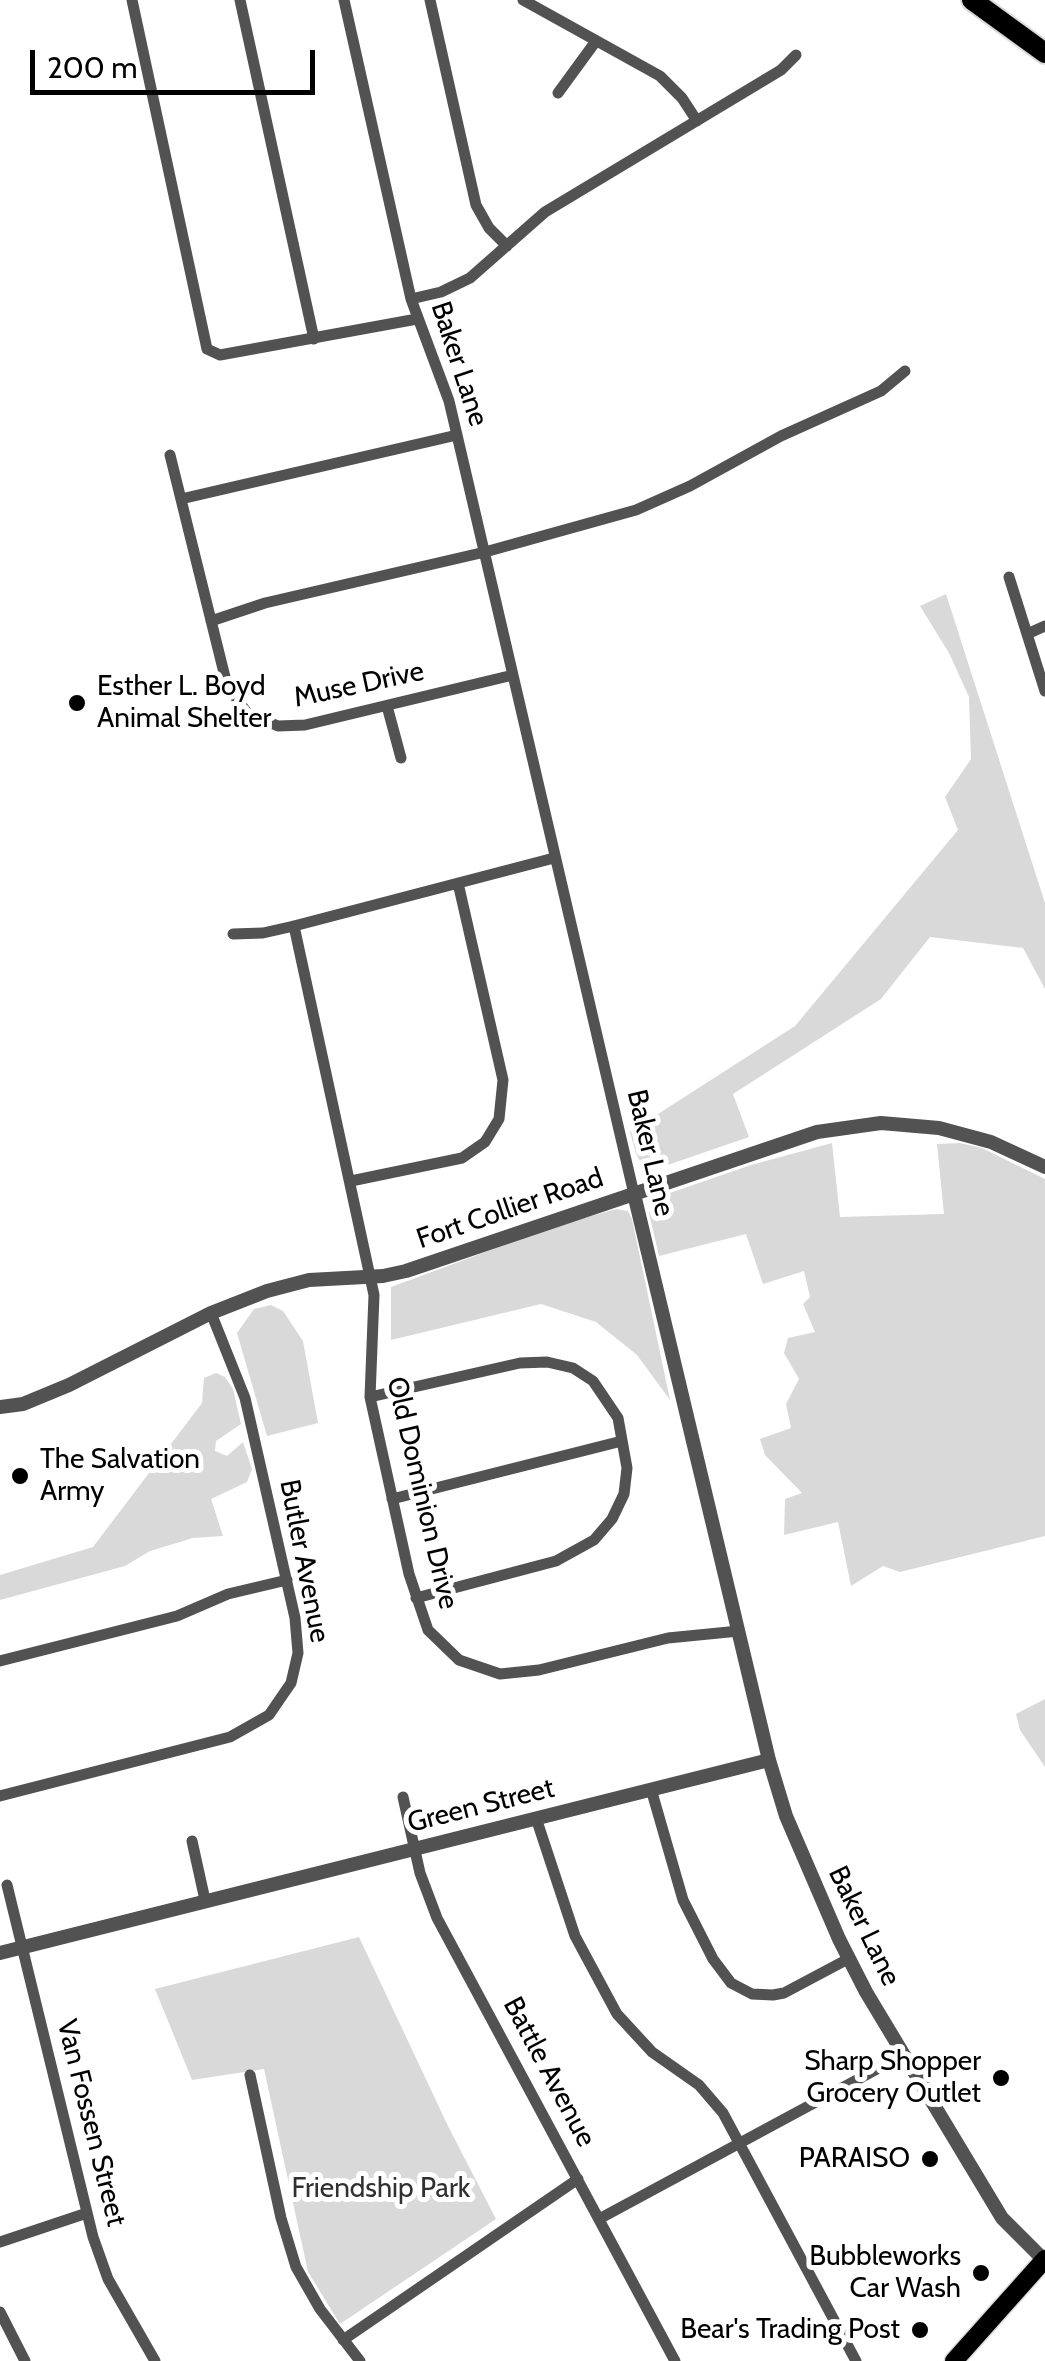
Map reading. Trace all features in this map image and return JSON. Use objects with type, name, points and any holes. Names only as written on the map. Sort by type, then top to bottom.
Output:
[{"type":"highway","points":[[972,0],[1045,53]]},
{"type":"main road","points":[[954,2361],[1045,2259]]},
{"type":"street","points":[[132,0],[205,344],[211,353],[220,355],[417,319]]},
{"type":"street","points":[[240,0],[314,339]]},
{"type":"street","name":"Baker Lane","points":[[344,0],[411,299],[449,401],[634,1194],[769,1760],[786,1816],[848,1959],[904,2056],[1002,2218],[1045,2259]]},
{"type":"street","points":[[430,0],[476,205],[489,228],[507,246]]},
{"type":"street","points":[[522,0],[660,76],[682,98],[697,122]]},
{"type":"street","points":[[558,93],[596,40]]},
{"type":"street","points":[[411,299],[456,286],[545,212],[781,70],[796,55]]},
{"type":"street","points":[[211,621],[265,604],[605,521],[661,500],[780,436],[881,391],[905,371]]},
{"type":"street","points":[[181,498],[457,435]]},
{"type":"street","name":"Muse Drive","points":[[170,455],[232,696],[257,720],[278,726],[305,726],[514,675]]},
{"type":"street","points":[[1009,577],[1045,691]]},
{"type":"street","points":[[1027,634],[1045,626]]},
{"type":"street","points":[[388,706],[401,758]]},
{"type":"street","points":[[233,934],[294,926],[554,858]]},
{"type":"street","points":[[351,1181],[462,1158],[485,1142],[500,1118],[503,1080],[458,883]]},
{"type":"street","name":"Old Dominion Drive","points":[[294,926],[371,1277],[376,1315],[370,1397],[416,1598],[428,1630],[447,1652],[472,1667],[500,1674],[539,1670],[648,1642],[739,1632]]},
{"type":"street","name":"Fort Collier Road","points":[[0,1408],[23,1404],[69,1385],[211,1313],[288,1285],[318,1279],[371,1277],[424,1265],[805,1135],[870,1124],[909,1124],[964,1133],[1004,1146],[1045,1167]]},
{"type":"street","name":"Butler Avenue","points":[[0,1796],[230,1737],[257,1724],[284,1696],[296,1668],[298,1637],[246,1398],[211,1313]]},
{"type":"street","points":[[370,1397],[520,1364],[558,1364],[582,1373],[603,1391],[618,1418],[627,1468],[624,1494],[612,1519],[594,1540],[556,1561],[416,1598]]},
{"type":"street","points":[[392,1499],[622,1441]]},
{"type":"street","points":[[0,1661],[177,1616],[228,1594],[287,1580]]},
{"type":"street","name":"Green Street","points":[[0,1953],[769,1760]]},
{"type":"street","points":[[651,1789],[683,1900],[730,1983],[752,1994],[784,1993],[848,1959]]},
{"type":"street","name":"Battle Avenue","points":[[403,1797],[428,1898],[439,1922],[675,2361]]},
{"type":"street","points":[[536,1818],[574,1936],[617,2014],[652,2052],[699,2085],[723,2114],[856,2361]]},
{"type":"street","points":[[192,1841],[206,1900]]},
{"type":"street","name":"Van Fossen Street","points":[[7,1885],[87,2213],[108,2279],[154,2361]]},
{"type":"street","points":[[599,2219],[904,2056]]},
{"type":"street","points":[[250,2075],[281,2218],[296,2267],[360,2361]]},
{"type":"street","points":[[343,2340],[578,2179]]},
{"type":"street","points":[[0,2242],[87,2213]]},
{"type":"street","points":[[0,2312],[24,2361]]},
{"type":"green space","points":[[946,594],[1045,903],[1045,989],[1023,948],[930,937],[881,999],[733,1094],[749,1137],[656,1169],[648,1168],[636,1154],[630,1132],[795,1026],[958,830],[945,797],[971,759],[969,697],[949,653],[920,606]]},
{"type":"green space","points":[[832,1143],[840,1217],[944,1214],[937,1144],[960,1143],[982,1148],[1045,1179],[1045,1536],[900,1572],[883,1566],[851,1586],[838,1522],[784,1535],[785,1499],[802,1493],[765,1455],[760,1439],[791,1428],[786,1404],[799,1379],[784,1353],[788,1338],[815,1332],[803,1304],[810,1297],[804,1271],[763,1284],[746,1234],[659,1256],[649,1213],[652,1204],[664,1195]]},
{"type":"green space","points":[[616,1209],[628,1211],[632,1219],[670,1400],[637,1355],[596,1322],[541,1304],[391,1340],[391,1287],[556,1226]]},
{"type":"green space","points":[[271,1305],[283,1311],[303,1341],[318,1423],[267,1436],[237,1333],[254,1309]]},
{"type":"green space","points":[[216,1373],[225,1377],[233,1389],[241,1424],[216,1441],[215,1451],[227,1456],[243,1442],[252,1469],[247,1482],[211,1499],[223,1536],[193,1538],[150,1551],[125,1566],[0,1600],[0,1575],[93,1547],[202,1403],[204,1378]]},
{"type":"green space","points":[[1045,1699],[1045,1767],[1020,1730],[1016,1714]]},
{"type":"green space","name":"Friendship Park","points":[[359,1937],[496,2219],[340,2324],[308,2272],[264,2069],[192,2080],[155,1989]]},
{"type":"place","name":"Esther L. Boyd Animal Shelter","points":[[77,703]]},
{"type":"place","name":"The Salvation Army","points":[[20,1476]]},
{"type":"place","name":"Sharp Shopper Grocery Outlet","points":[[1001,2078]]},
{"type":"place","name":"PARAISO","points":[[930,2159]]},
{"type":"place","name":"Bubbleworks Car Wash","points":[[981,2273]]},
{"type":"place","name":"Bear's Trading Post","points":[[920,2330]]}]
